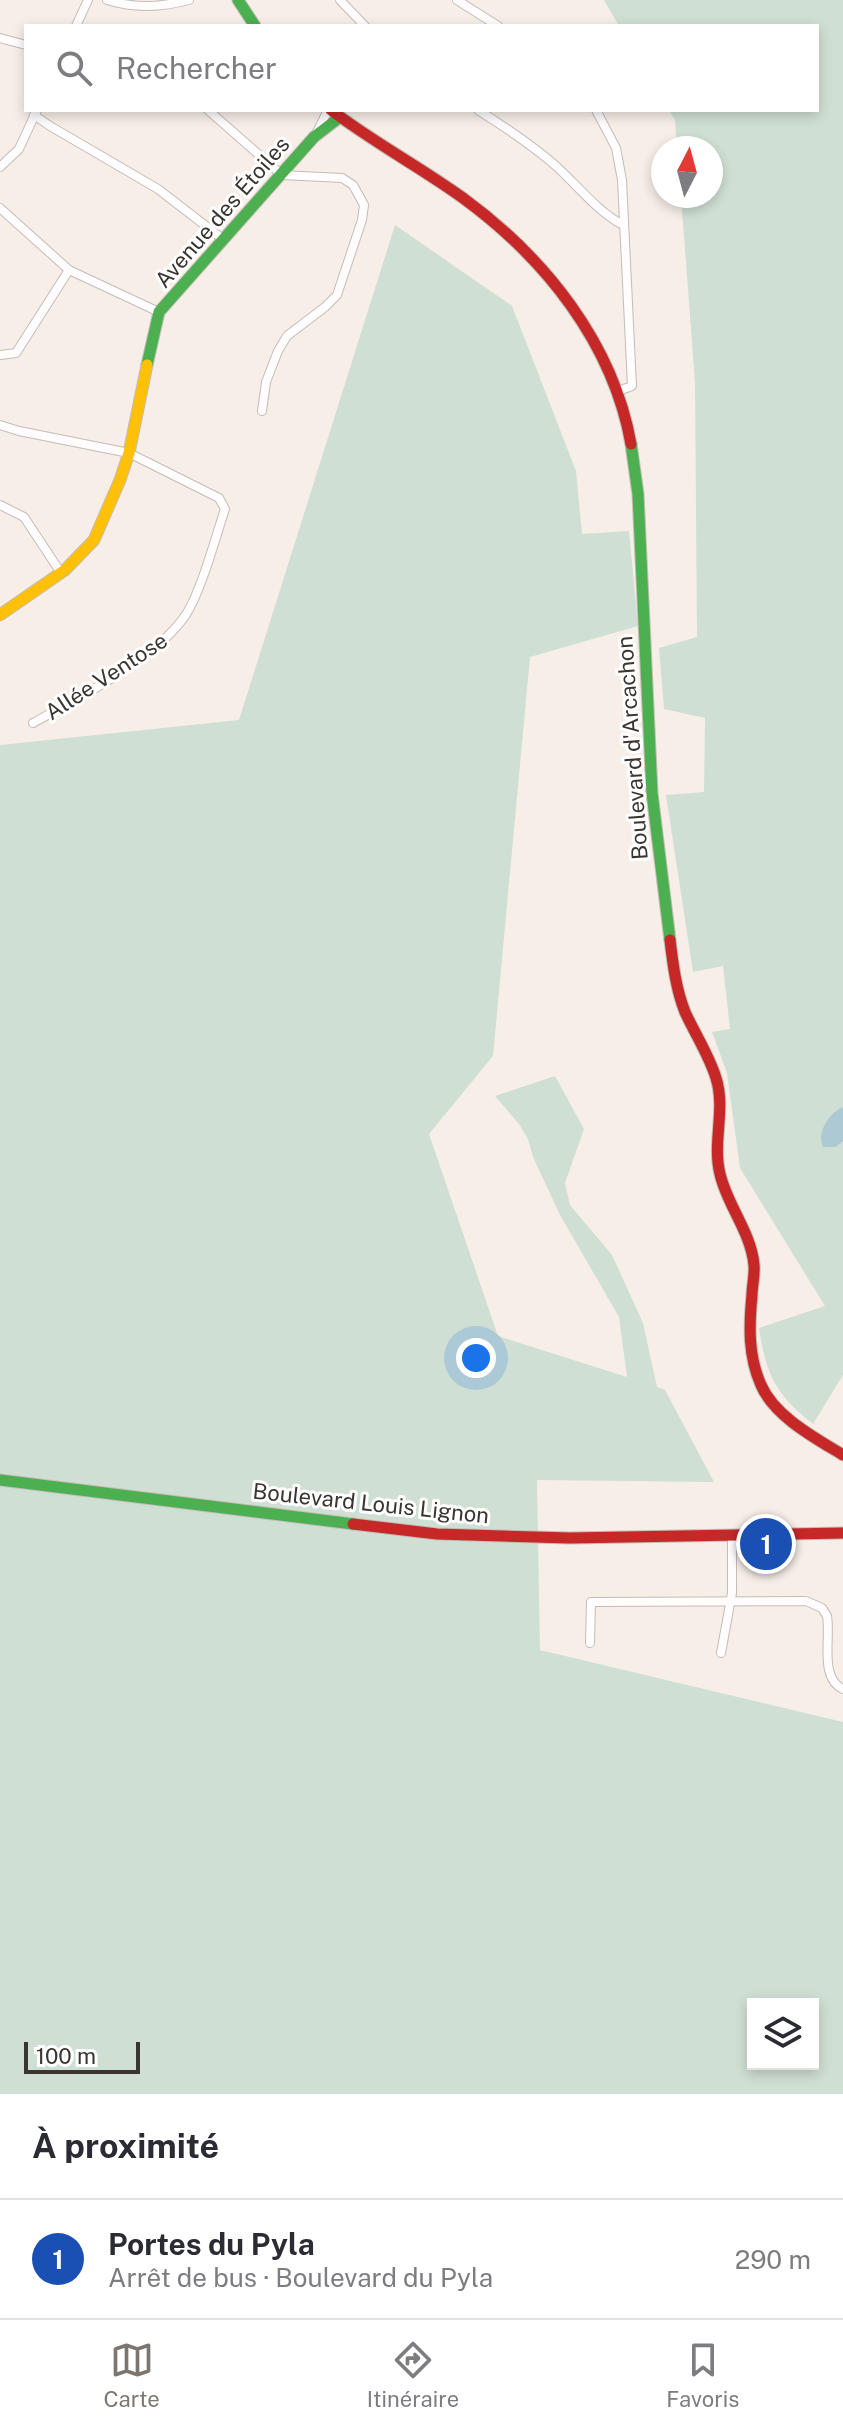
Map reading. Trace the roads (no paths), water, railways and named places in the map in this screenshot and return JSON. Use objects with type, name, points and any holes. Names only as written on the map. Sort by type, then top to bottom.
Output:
[{"type":"main road","points":[[238,0],[251,21]]},
{"type":"main road","name":"Avenue des Étoiles","points":[[0,615],[61,573],[94,540],[129,453],[159,312],[282,175],[333,112]]},
{"type":"main road","name":"Boulevard d'Arcachon","points":[[333,112],[464,198],[508,236],[566,297],[595,344],[618,391],[632,446],[638,494],[652,793],[675,978],[684,1009],[717,1079],[720,1114],[716,1152],[720,1177],[743,1227],[754,1264],[749,1331],[753,1361],[762,1388],[786,1417],[843,1455]]},
{"type":"main road","name":"Boulevard Louis Lignon","points":[[0,1480],[437,1534],[570,1538],[736,1537]]},
{"type":"main road","points":[[736,1537],[843,1533]]},
{"type":"main road","points":[[736,1537],[843,1540]]},
{"type":"street","points":[[77,24],[88,0]]},
{"type":"street","points":[[107,0],[141,7],[189,0]]},
{"type":"street","points":[[340,0],[363,24]]},
{"type":"street","points":[[457,0],[495,24]]},
{"type":"street","points":[[0,38],[24,44]]},
{"type":"street","points":[[210,112],[282,175],[342,178],[353,185],[364,205],[337,295],[287,336],[266,382],[262,411]]},
{"type":"street","points":[[481,112],[532,147],[609,218],[623,225]]},
{"type":"street","points":[[597,112],[619,159],[632,386],[618,391]]},
{"type":"street","points":[[0,167],[19,149],[36,113],[158,189],[224,240]]},
{"type":"street","points":[[0,208],[69,270],[159,312]]},
{"type":"street","points":[[0,355],[16,353],[69,270]]},
{"type":"street","name":"Allée Ventose","points":[[0,425],[129,453],[219,498],[225,509],[195,596],[162,644],[74,701],[33,723]]},
{"type":"street","points":[[0,505],[24,517],[61,573]]},
{"type":"street","points":[[721,1653],[731,1601],[736,1537]]},
{"type":"street","points":[[590,1643],[591,1602],[800,1600],[822,1608],[828,1622],[828,1674],[833,1683],[843,1689]]},
{"type":"water","points":[[843,1107],[843,1141],[836,1147],[823,1147],[821,1136],[825,1124]]},
{"type":"place","name":"Portes du Pyla","points":[[766,1544]]}]
